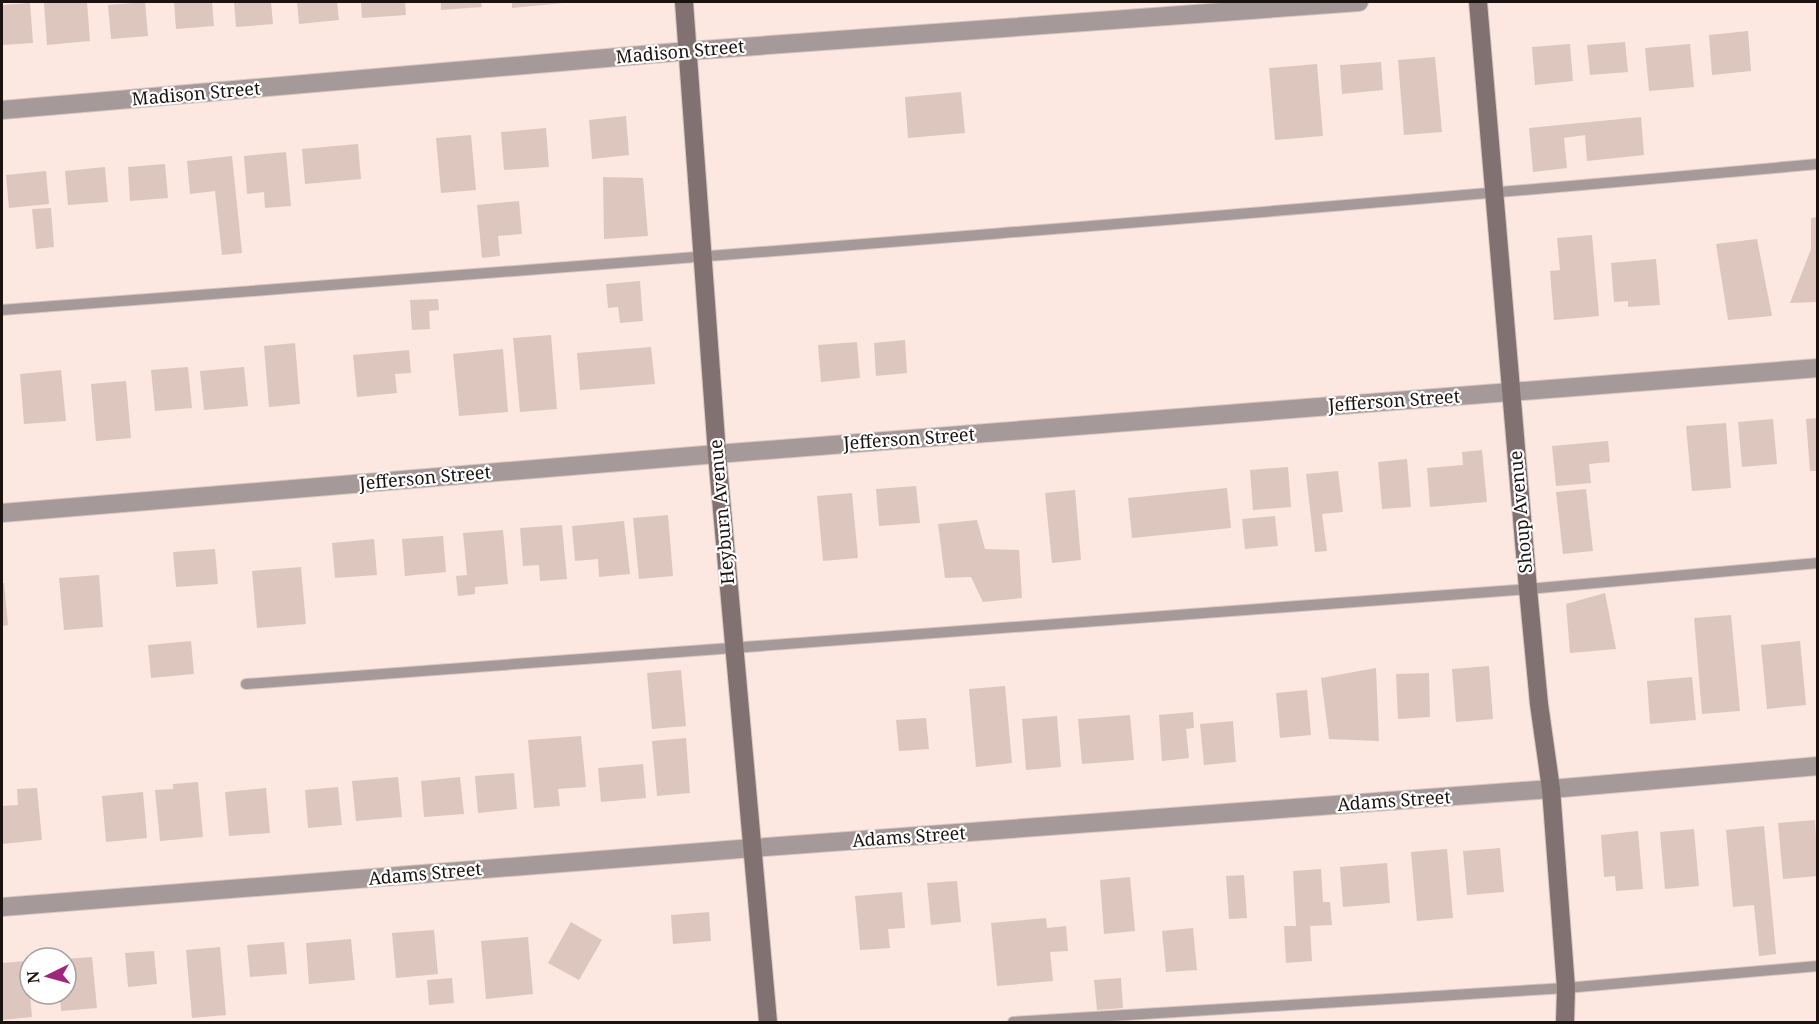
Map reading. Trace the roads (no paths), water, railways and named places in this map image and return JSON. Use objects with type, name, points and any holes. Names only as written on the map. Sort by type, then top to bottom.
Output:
[{"type":"street","name":"Heyburn Avenue","points":[[684,2],[717,454],[768,1023]]},
{"type":"street","name":"Madison Street","points":[[2,110],[688,51],[1359,2]]},
{"type":"street","name":"Shoup Avenue","points":[[1478,2],[1528,589],[1539,704],[1551,789],[1566,988],[1565,1023]]},
{"type":"street","name":"Jefferson Street","points":[[2,513],[717,454],[1818,368]]},
{"type":"street","name":"Adams Street","points":[[2,908],[753,848],[1551,789],[1818,766]]},
{"type":"lane","points":[[2,310],[1494,193],[1818,164]]},
{"type":"lane","points":[[246,684],[1528,589],[1818,563]]},
{"type":"lane","points":[[1013,1023],[1566,988],[1818,966]]}]
